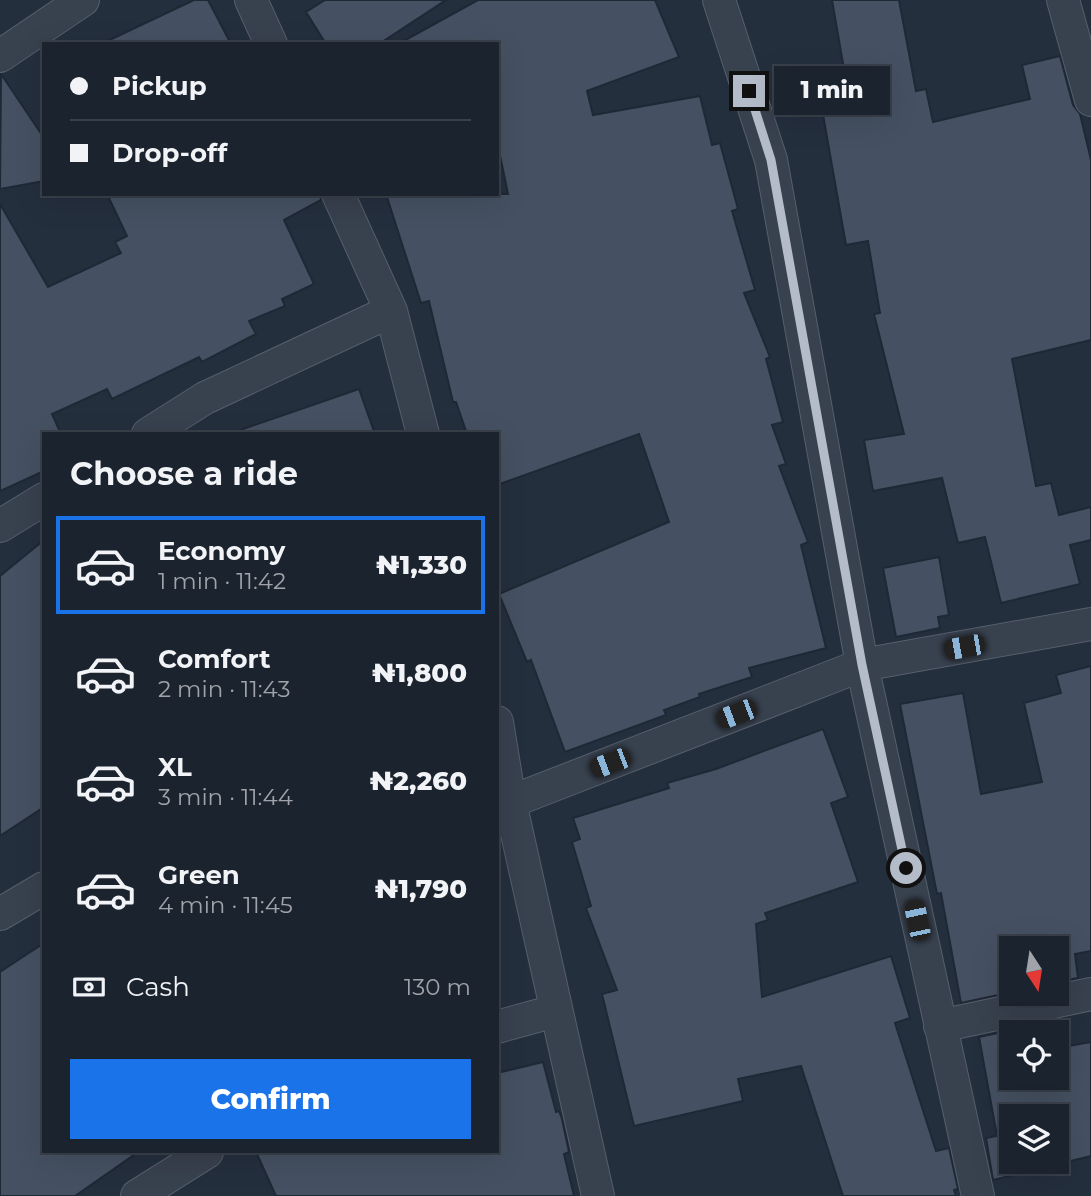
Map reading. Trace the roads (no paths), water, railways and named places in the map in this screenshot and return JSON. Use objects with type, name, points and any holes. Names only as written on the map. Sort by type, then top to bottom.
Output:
[{"type":"street","points":[[0,56],[83,0]]},
{"type":"street","points":[[251,0],[270,42]]},
{"type":"street","points":[[719,0],[771,160],[862,665],[978,1196]]},
{"type":"street","points":[[1063,0],[1091,100]]},
{"type":"street","points":[[339,196],[391,311],[421,432]]},
{"type":"street","points":[[151,432],[205,398],[391,311]]},
{"type":"street","points":[[0,526],[42,500]]},
{"type":"street","points":[[510,802],[862,665],[1091,624]]},
{"type":"street","points":[[499,734],[510,802],[598,1196]]},
{"type":"street","points":[[0,914],[42,889]]},
{"type":"street","points":[[940,1026],[1091,994]]},
{"type":"street","points":[[499,1026],[555,1011]]},
{"type":"street","points":[[136,1196],[205,1153]]}]
